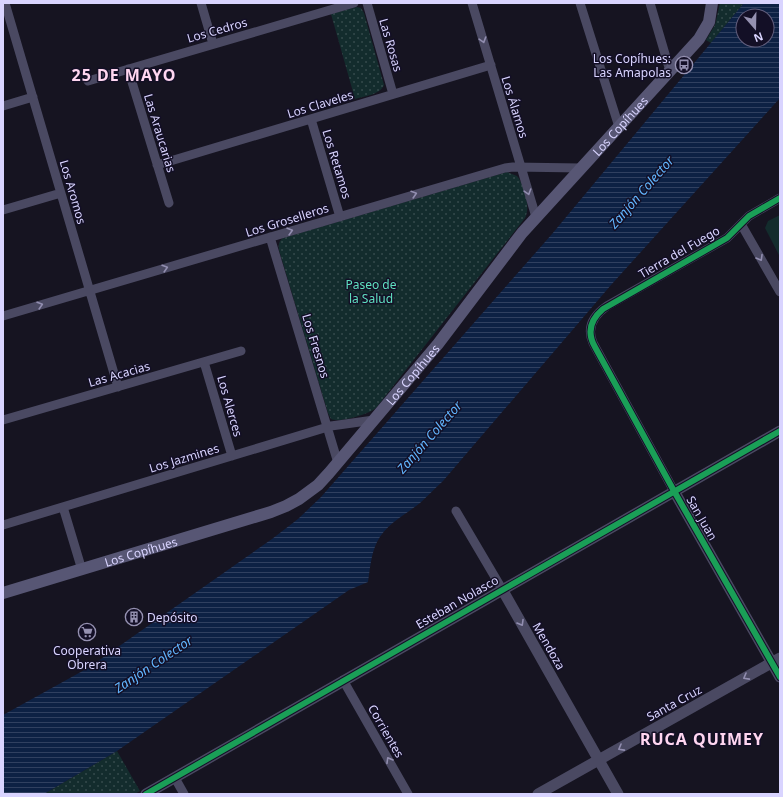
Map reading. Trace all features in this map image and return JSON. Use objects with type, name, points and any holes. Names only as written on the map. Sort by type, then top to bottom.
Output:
[{"type":"main road","name":"Los Copíhues","points":[[3,594],[286,506],[312,490],[338,463],[444,336],[513,244],[536,217],[699,39],[710,16],[712,3]]},
{"type":"street","name":"Los Aromos","points":[[5,3],[118,387]]},
{"type":"street","points":[[201,3],[213,44]]},
{"type":"street","name":"Los Cedros","points":[[88,81],[354,3]]},
{"type":"street","name":"Las Rosas","points":[[367,3],[393,94]]},
{"type":"street","name":"Los Álamos","points":[[472,3],[536,217]]},
{"type":"street","points":[[580,3],[619,127]]},
{"type":"street","points":[[650,3],[670,70]]},
{"type":"street","name":"Los Claveles","points":[[157,165],[490,65]]},
{"type":"street","name":"Las Araucarias","points":[[128,69],[169,203]]},
{"type":"street","points":[[3,106],[33,97]]},
{"type":"street","name":"Los Retamos","points":[[311,119],[340,217]]},
{"type":"street","name":"Los Groselleros","points":[[3,316],[497,170],[509,167],[581,168]]},
{"type":"street","points":[[3,210],[61,193]]},
{"type":"street","name":"Tierra del Fuego","points":[[591,325],[599,312],[607,306],[727,238],[754,213],[780,198]]},
{"type":"street","points":[[741,224],[780,292]]},
{"type":"street","name":"Los Fresnos","points":[[270,237],[338,463]]},
{"type":"street","name":"San Juan","points":[[591,325],[590,334],[593,343],[674,491],[776,660],[780,677]]},
{"type":"street","name":"Las Acacias","points":[[3,420],[241,351]]},
{"type":"street","name":"Los Alerces","points":[[204,362],[232,456]]},
{"type":"street","name":"Los Jazmines","points":[[3,525],[338,424],[374,420]]},
{"type":"street","name":"Esteban Nolasco","points":[[146,794],[780,430]]},
{"type":"street","points":[[63,507],[82,570]]},
{"type":"street","name":"Mendoza","points":[[456,511],[618,794]]},
{"type":"street","name":"Santa Cruz","points":[[538,794],[776,660]]},
{"type":"street","name":"Corrientes","points":[[343,680],[408,794]]},
{"type":"street","points":[[175,778],[184,794]]},
{"type":"green space","points":[[720,3],[744,3],[740,8],[735,8],[735,14],[711,43],[706,40],[715,25]]},
{"type":"green space","points":[[357,7],[361,8],[364,13],[384,85],[375,93],[355,99],[331,14]]},
{"type":"green space","name":"Paseo de la Salud","points":[[507,172],[517,176],[522,185],[527,202],[527,214],[525,218],[376,408],[367,413],[354,417],[341,420],[331,419],[279,250],[281,240],[283,238]]},
{"type":"green space","points":[[780,215],[780,257],[765,228],[768,221]]},
{"type":"green space","points":[[117,751],[140,791],[135,794],[44,794]]},
{"type":"water","name":"Zanjón Colector","points":[[744,3],[780,3],[780,98],[611,285],[443,481],[420,503],[385,530],[373,551],[368,582],[349,590],[117,751],[44,794],[3,794],[3,715],[88,668],[272,539],[298,519],[321,497],[552,234],[735,14],[735,48],[775,48],[775,8],[740,8]]},
{"type":"cycle path","points":[[780,198],[749,216],[727,238],[603,309],[595,318],[591,327],[591,337],[595,347],[674,491],[780,677]]},
{"type":"cycle path","points":[[146,794],[780,431]]},
{"type":"place","name":"Los Copíhues: Las Amapolas","points":[[684,65]]},
{"type":"place","name":"Depósito","points":[[134,617]]},
{"type":"place","name":"Cooperativa Obrera","points":[[87,632]]},
{"type":"district","name":"25 DE MAYO","points":[[124,75]]},
{"type":"district","name":"RUCA QUIMEY","points":[[702,739]]}]
